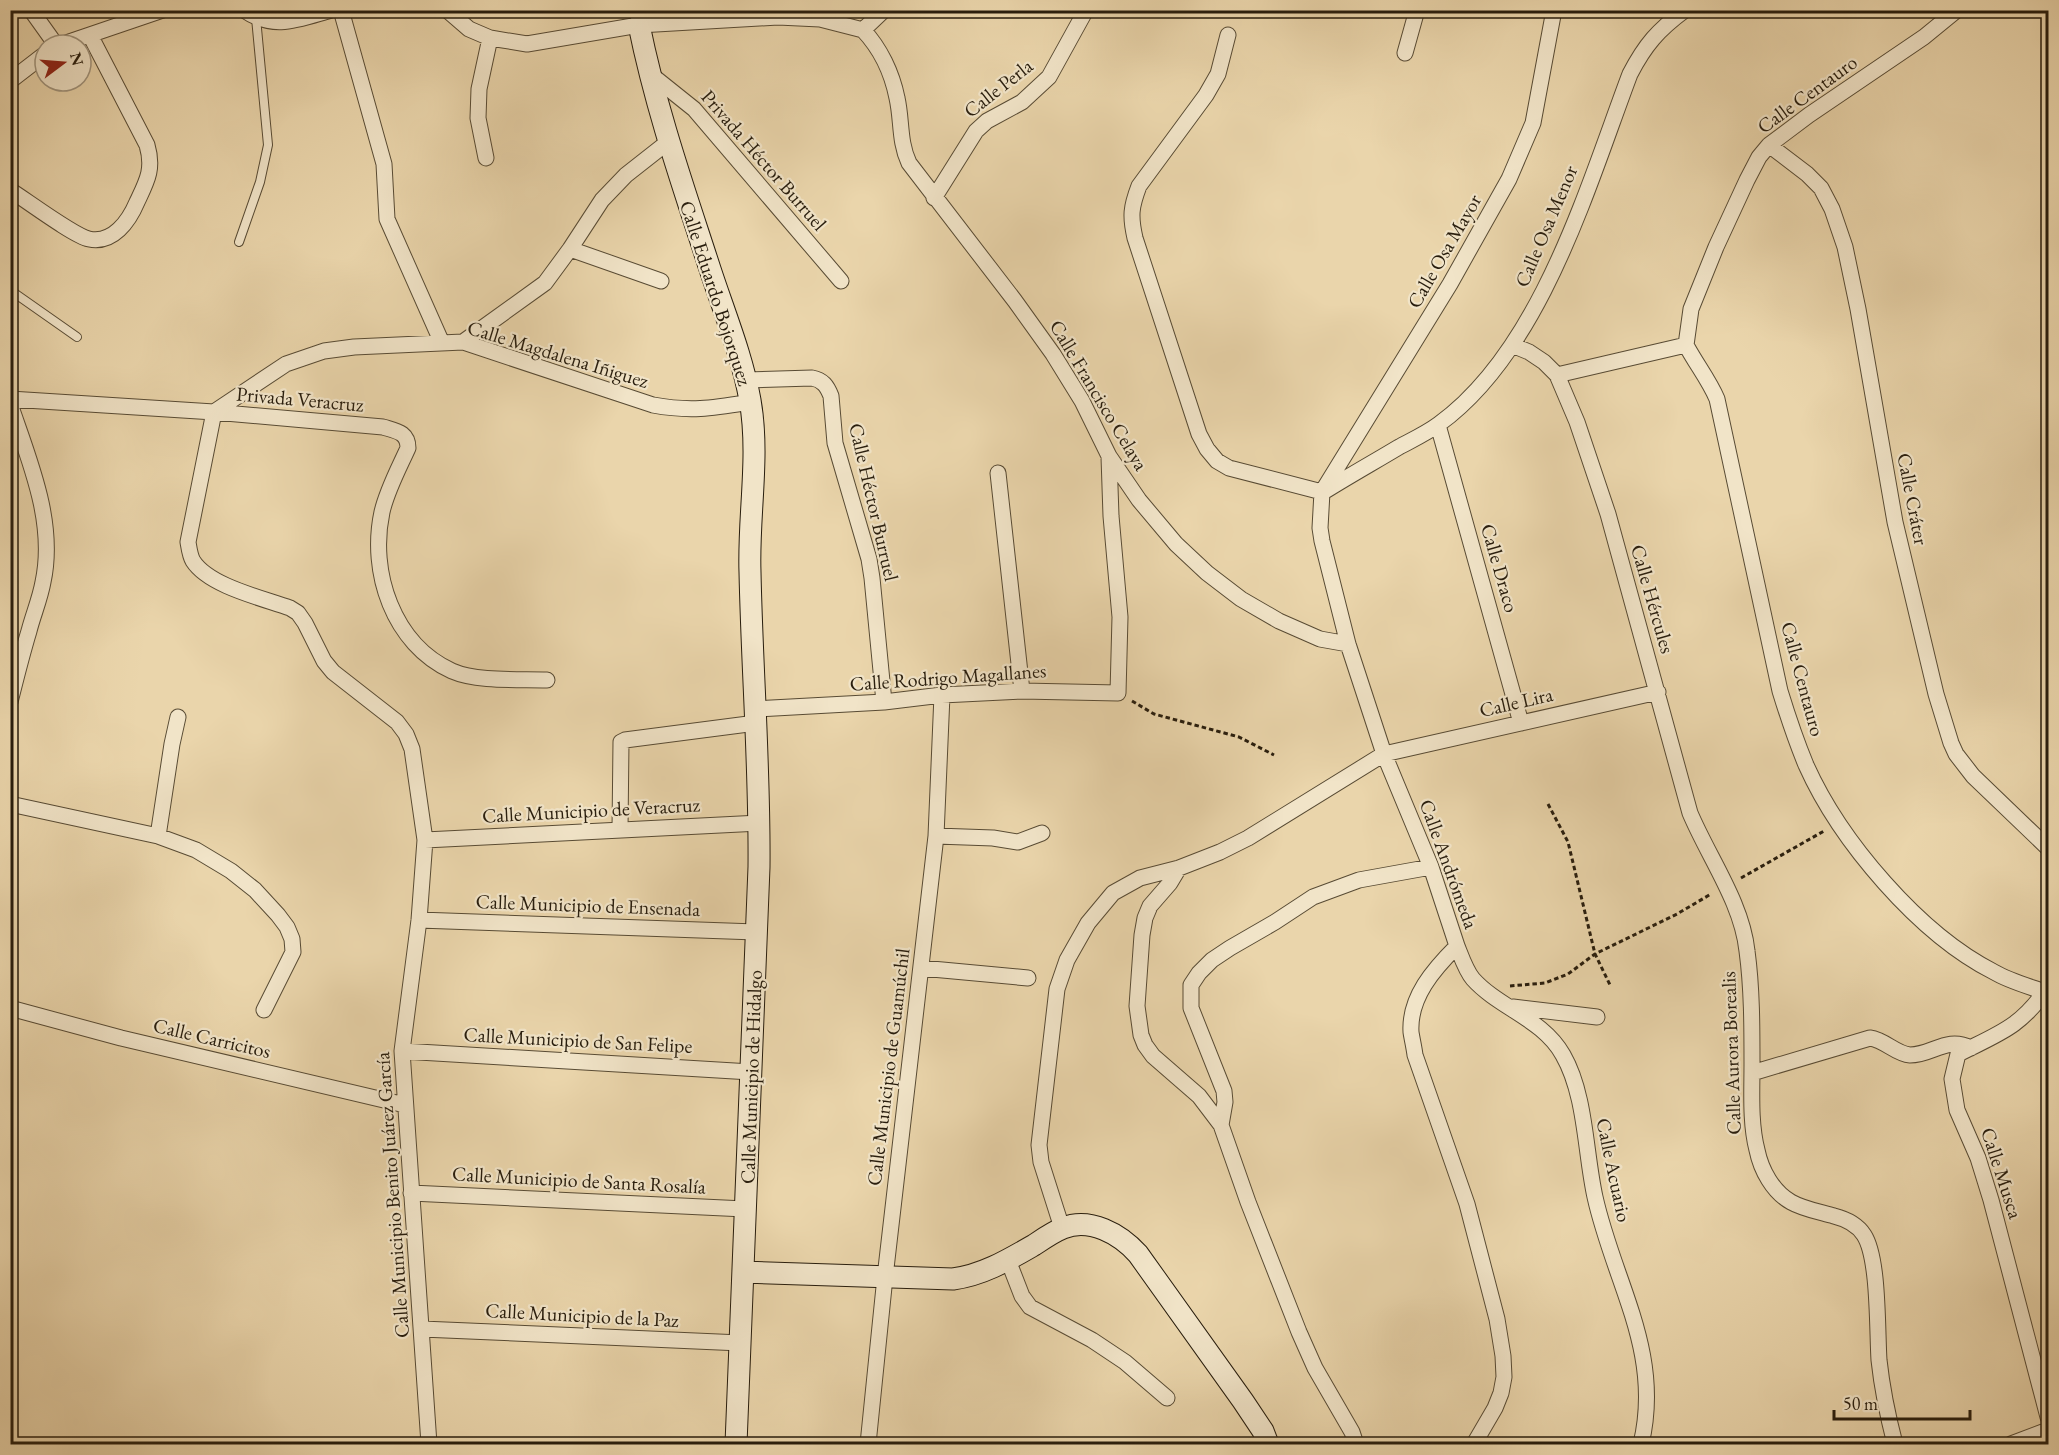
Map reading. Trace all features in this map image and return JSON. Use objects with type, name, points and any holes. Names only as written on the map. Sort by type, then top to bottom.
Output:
[{"type":"street","points":[[31,10],[49,33]]},
{"type":"street","points":[[250,14],[282,23],[331,10]]},
{"type":"street","points":[[341,10],[384,164],[387,219],[442,343]]},
{"type":"street","points":[[447,10],[469,29],[490,38],[527,44],[639,26],[778,17],[820,19],[864,30],[885,10]]},
{"type":"street","name":"Calle Perla","points":[[934,198],[976,131],[987,121],[1022,102],[1049,77],[1086,10]]},
{"type":"street","points":[[1405,53],[1417,10]]},
{"type":"street","name":"Calle Osa Mayor","points":[[1322,492],[1450,284],[1509,179],[1533,123],[1554,10]]},
{"type":"street","name":"Calle Osa Menor","points":[[1322,492],[1438,425],[1490,375],[1512,345],[1550,279],[1630,74],[1642,51],[1653,36],[1685,10]]},
{"type":"street","name":"Calle Centauro","points":[[1957,10],[1924,38],[1809,115],[1769,145],[1759,157],[1716,247],[1691,309],[1686,345],[1699,369],[1710,382],[1716,399],[1780,691],[1790,725],[1807,767],[1838,822],[1886,883],[1923,922],[1954,948],[1994,973],[2047,992]]},
{"type":"street","points":[[93,34],[156,11]]},
{"type":"street","name":"Calle Eduardo Bojorquez","points":[[639,26],[668,142],[746,380],[750,402],[753,456],[750,569],[755,716]]},
{"type":"street","name":"Calle Francisco Celaya","points":[[864,30],[879,52],[894,86],[904,153],[916,175],[1015,301],[1068,376],[1109,456],[1139,500],[1176,544],[1207,573],[1241,599],[1279,621],[1320,639],[1348,644]]},
{"type":"street","points":[[1228,35],[1218,74],[1206,95],[1139,186],[1132,202],[1131,219],[1176,366],[1199,434],[1208,449],[1217,461],[1229,468],[1322,492]]},
{"type":"street","points":[[486,158],[478,118],[479,88],[490,38]]},
{"type":"street","points":[[10,190],[74,232],[89,239],[107,238],[130,217],[150,173],[150,155],[93,41]]},
{"type":"street","points":[[10,81],[33,63]]},
{"type":"street","name":"Privada Héctor Burruel","points":[[649,73],[694,109],[842,281]]},
{"type":"street","points":[[463,342],[545,283],[602,200],[626,175],[668,142]]},
{"type":"street","name":"Calle Cráter","points":[[1769,145],[1807,174],[1821,188],[1832,209],[1845,247],[1895,522],[1936,694],[1951,743],[1972,776],[2049,848]]},
{"type":"street","points":[[570,249],[662,280]]},
{"type":"street","name":"Calle Magdalena Iñiguez","points":[[214,412],[286,364],[324,351],[354,347],[463,342],[653,405],[680,410],[750,402]]},
{"type":"street","name":"Calle Hércules","points":[[1512,345],[1529,352],[1557,375],[1577,422],[1608,514],[1690,813],[1725,886]]},
{"type":"street","points":[[1557,375],[1686,345]]},
{"type":"street","name":"Calle Héctor Burruel","points":[[746,380],[819,379],[825,384],[831,396],[835,443],[869,559],[884,702]]},
{"type":"street","points":[[10,399],[214,412]]},
{"type":"street","points":[[10,404],[40,499],[46,556],[43,582],[10,702]]},
{"type":"street","name":"Privada Veracruz","points":[[214,412],[383,427],[403,434],[408,448],[383,509],[378,537],[380,567],[395,617],[412,642],[431,658],[453,671],[473,677],[547,680]]},
{"type":"street","name":"Calle Municipio Benito Juárez García","points":[[214,412],[188,542],[191,559],[205,574],[298,613],[324,661],[333,672],[397,722],[406,734],[412,749],[425,840],[419,920],[402,1051],[429,1444]]},
{"type":"street","name":"Calle Draco","points":[[1438,425],[1521,723]]},
{"type":"street","points":[[1109,456],[1111,516],[1120,617],[1118,693]]},
{"type":"street","points":[[998,474],[1022,692]]},
{"type":"street","name":"Calle Andrómeda","points":[[1322,492],[1320,528],[1322,541],[1348,644],[1384,754],[1431,867],[1457,946],[1434,968],[1424,986],[1413,1011],[1411,1031],[1415,1055],[1467,1204],[1497,1319],[1503,1356],[1504,1377],[1501,1393],[1474,1444]]},
{"type":"street","name":"Calle Lira","points":[[1062,1228],[1041,1162],[1039,1145],[1057,989],[1067,960],[1088,923],[1113,893],[1140,878],[1179,868],[1248,838],[1384,754],[1658,692]]},
{"type":"street","name":"Calle Rodrigo Magallanes","points":[[620,830],[621,742],[625,740],[755,716],[942,694],[1118,693]]},
{"type":"street","name":"Calle Municipio de Guamúchil","points":[[868,1444],[936,836],[942,694]]},
{"type":"street","name":"Calle Municipio de Hidalgo","points":[[736,1444],[760,823],[755,716]]},
{"type":"street","points":[[158,836],[178,717]]},
{"type":"street","points":[[10,804],[158,836],[196,850],[231,871],[255,890],[287,927],[292,939],[293,952],[264,1010]]},
{"type":"street","name":"Calle Municipio de Veracruz","points":[[425,840],[760,823]]},
{"type":"street","points":[[936,836],[993,838],[1018,842],[1042,833]]},
{"type":"street","points":[[1221,1125],[1225,1102],[1224,1091],[1191,1008],[1191,985],[1199,973],[1212,960],[1313,897],[1359,880],[1431,867]]},
{"type":"street","points":[[1179,868],[1150,906],[1145,918],[1140,966],[1138,1024],[1145,1045],[1153,1056],[1200,1096],[1221,1125],[1244,1193],[1299,1332],[1315,1368],[1352,1432],[1356,1444]]},
{"type":"street","name":"Calle Aurora Borealis","points":[[1725,886],[1738,912],[1747,951],[1756,1150],[1770,1181],[1779,1193],[1791,1202],[1844,1219],[1857,1226],[1869,1244],[1873,1264],[1880,1362],[1887,1412],[1895,1444]]},
{"type":"street","name":"Calle Municipio de Ensenada","points":[[419,920],[756,932]]},
{"type":"street","name":"Calle Acuario","points":[[1457,946],[1472,978],[1543,1031],[1562,1054],[1571,1075],[1580,1107],[1595,1199],[1638,1331],[1646,1368],[1648,1404],[1641,1444]]},
{"type":"street","points":[[921,968],[1028,978]]},
{"type":"street","name":"Calle Musca","points":[[2047,992],[2024,1018],[2000,1035],[1958,1054],[1952,1079],[1957,1110],[1978,1158],[1991,1200],[2049,1417]]},
{"type":"street","points":[[1510,1006],[1597,1017]]},
{"type":"street","name":"Calle Carricitos","points":[[10,1008],[122,1038],[405,1105]]},
{"type":"street","points":[[1752,1073],[1870,1038],[1879,1040],[1906,1054],[1914,1055],[1953,1043],[1960,1043],[1971,1048]]},
{"type":"street","name":"Calle Municipio de San Felipe","points":[[402,1051],[751,1072]]},
{"type":"street","name":"Calle Municipio de Santa Rosalía","points":[[411,1193],[745,1209]]},
{"type":"street","points":[[743,1272],[953,1279],[970,1276],[1008,1260],[1062,1228],[1083,1225],[1098,1228],[1128,1242],[1138,1254],[1243,1401],[1263,1431],[1268,1444]]},
{"type":"street","points":[[1008,1260],[1022,1296],[1030,1307],[1092,1340],[1125,1362],[1167,1398]]},
{"type":"street","name":"Calle Municipio de la Paz","points":[[422,1329],[741,1343]]},
{"type":"street","points":[[2011,1444],[2049,1430]]},
{"type":"lane","points":[[239,242],[260,182],[268,145],[250,14]]},
{"type":"lane","points":[[10,290],[77,337]]},
{"type":"path","points":[[1118,693],[1154,714],[1239,737],[1274,755]]},
{"type":"path","points":[[1548,804],[1568,842],[1595,954],[1610,985]]},
{"type":"path","points":[[1503,985],[1514,987],[1545,983],[1568,974],[1595,954]]}]
